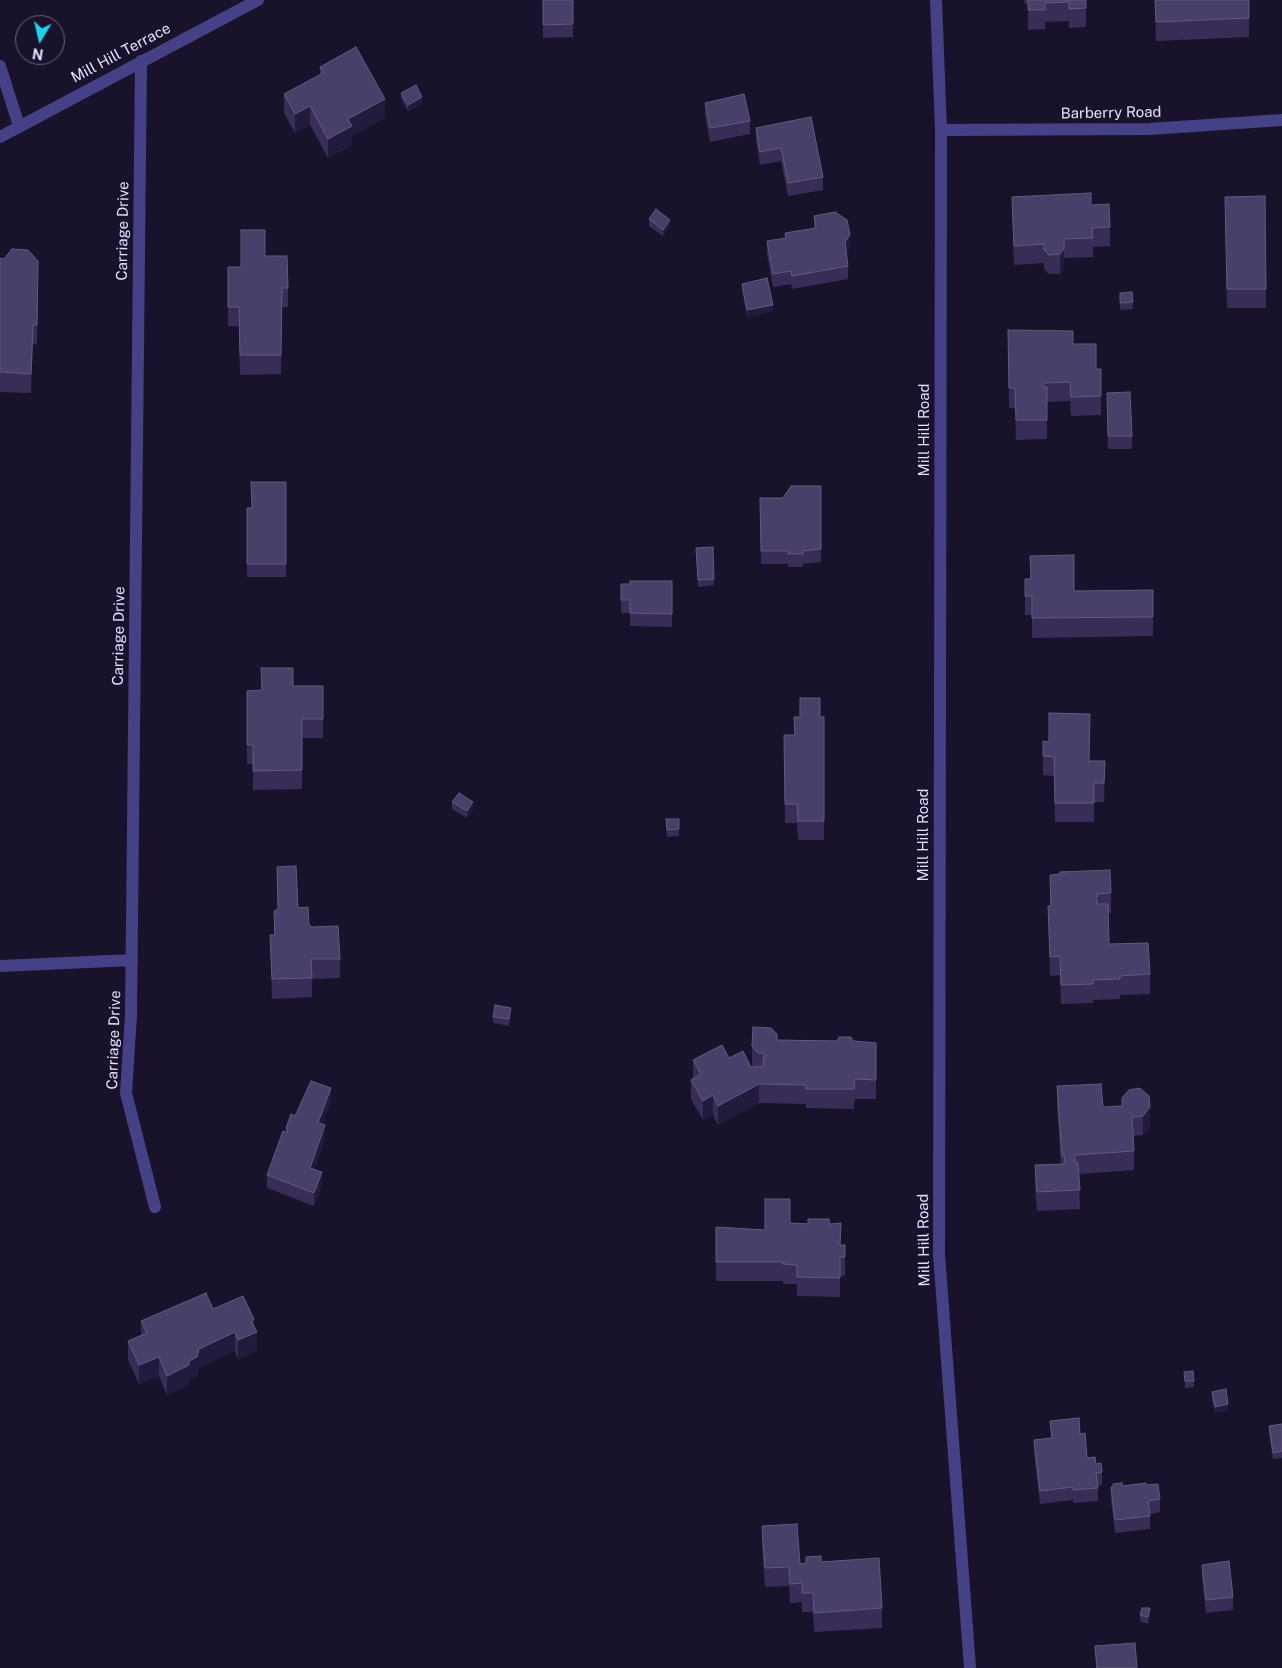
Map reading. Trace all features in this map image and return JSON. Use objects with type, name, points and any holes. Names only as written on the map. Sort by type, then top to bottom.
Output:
[{"type":"street","name":"Mill Hill Terrace","points":[[0,137],[258,0]]},
{"type":"street","name":"Mill Hill Road","points":[[936,0],[940,130],[939,1254],[970,1668]]},
{"type":"street","name":"Carriage Drive","points":[[141,61],[132,1015],[126,1093],[155,1207]]},
{"type":"street","points":[[0,66],[19,126]]},
{"type":"street","name":"Barberry Road","points":[[940,130],[1149,129],[1282,120]]},
{"type":"street","points":[[0,966],[132,960]]},
{"type":"building","points":[[543,0],[573,0],[573,24],[543,25]]},
{"type":"building","points":[[1028,0],[1086,0],[1086,8],[1069,9],[1069,2],[1045,3],[1045,10],[1028,10]]},
{"type":"building","points":[[1155,0],[1249,0],[1249,18],[1156,22]]},
{"type":"building","points":[[356,47],[385,99],[348,119],[352,126],[328,139],[310,106],[295,114],[284,94],[323,73],[320,67]]},
{"type":"building","points":[[416,85],[422,97],[408,105],[401,93]]},
{"type":"building","points":[[744,94],[750,121],[710,128],[705,103]]},
{"type":"building","points":[[811,117],[823,177],[788,183],[781,148],[760,152],[756,128]]},
{"type":"building","points":[[1091,193],[1091,205],[1109,204],[1110,227],[1092,228],[1093,238],[1064,239],[1064,249],[1060,254],[1049,255],[1044,250],[1044,244],[1014,246],[1012,197]]},
{"type":"building","points":[[1265,196],[1266,289],[1227,289],[1225,197]]},
{"type":"building","points":[[656,209],[670,220],[663,230],[649,219]]},
{"type":"building","points":[[835,212],[847,220],[850,235],[845,242],[848,266],[792,276],[791,271],[773,274],[767,241],[786,238],[785,233],[816,228],[814,216]]},
{"type":"building","points":[[241,230],[265,230],[265,256],[287,256],[288,288],[282,288],[281,355],[240,355],[239,307],[228,307],[228,267],[241,267]]},
{"type":"building","points":[[12,249],[28,250],[38,261],[37,325],[33,325],[31,374],[0,372],[0,258],[4,259]]},
{"type":"building","points":[[767,278],[773,305],[747,310],[742,284]]},
{"type":"building","points":[[1132,292],[1133,302],[1120,303],[1120,293]]},
{"type":"building","points":[[1008,330],[1073,331],[1073,344],[1096,344],[1096,369],[1101,369],[1101,396],[1071,397],[1070,382],[1043,383],[1043,387],[1047,387],[1047,420],[1016,420],[1015,388],[1009,388]]},
{"type":"building","points":[[1130,392],[1132,436],[1108,436],[1107,393]]},
{"type":"building","points":[[251,482],[286,482],[286,564],[247,564],[247,508],[252,508]]},
{"type":"building","points":[[791,486],[821,486],[821,549],[803,551],[803,554],[788,554],[788,551],[761,551],[760,498],[783,498]]},
{"type":"building","points":[[713,547],[714,579],[698,580],[696,548]]},
{"type":"building","points":[[1074,555],[1074,591],[1153,590],[1153,617],[1032,618],[1032,596],[1025,596],[1025,579],[1031,579],[1030,556]]},
{"type":"building","points":[[630,581],[672,581],[672,614],[630,613],[630,600],[621,600],[621,584],[630,584]]},
{"type":"building","points":[[261,668],[293,668],[293,686],[323,686],[323,719],[302,719],[302,770],[253,771],[253,745],[247,745],[247,691],[262,690]]},
{"type":"building","points":[[800,698],[820,698],[820,717],[824,717],[824,821],[798,821],[797,804],[785,804],[784,735],[795,735],[794,717],[800,717]]},
{"type":"building","points":[[1049,713],[1090,714],[1089,761],[1105,761],[1104,783],[1094,783],[1094,803],[1055,803],[1054,757],[1043,756],[1043,741],[1049,742]]},
{"type":"building","points":[[459,793],[473,802],[467,811],[452,802]]},
{"type":"building","points":[[666,819],[679,819],[679,829],[667,830]]},
{"type":"building","points":[[296,866],[298,908],[308,907],[309,925],[312,927],[338,926],[340,959],[311,959],[312,978],[272,979],[270,935],[275,935],[274,911],[278,909],[277,867]]},
{"type":"building","points":[[1110,870],[1111,893],[1097,894],[1097,904],[1108,904],[1109,944],[1148,943],[1150,974],[1120,976],[1120,979],[1093,980],[1093,984],[1061,985],[1060,956],[1050,957],[1048,906],[1051,906],[1050,875],[1060,874],[1060,872]]},
{"type":"building","points":[[495,1005],[511,1008],[509,1019],[493,1017]]},
{"type":"building","points":[[753,1027],[771,1028],[777,1034],[777,1040],[837,1041],[839,1037],[851,1037],[853,1041],[876,1043],[876,1080],[855,1079],[854,1089],[806,1089],[806,1085],[759,1084],[718,1106],[713,1095],[703,1101],[691,1080],[701,1074],[693,1060],[722,1045],[729,1058],[743,1051],[751,1067],[763,1067],[764,1053],[758,1053],[752,1046]]},
{"type":"building","points":[[311,1081],[331,1088],[318,1123],[325,1125],[310,1168],[322,1172],[314,1193],[267,1175],[283,1131],[288,1133],[286,1128],[291,1114],[295,1116]]},
{"type":"building","points":[[1101,1084],[1103,1107],[1122,1106],[1122,1098],[1129,1090],[1140,1088],[1149,1096],[1150,1107],[1143,1116],[1132,1117],[1134,1151],[1075,1155],[1075,1163],[1078,1163],[1080,1190],[1037,1192],[1035,1165],[1065,1164],[1064,1155],[1062,1155],[1057,1086]]},
{"type":"building","points":[[765,1199],[790,1199],[790,1223],[808,1224],[808,1219],[829,1219],[830,1224],[841,1223],[840,1245],[845,1245],[845,1257],[840,1257],[840,1278],[797,1277],[797,1265],[783,1264],[783,1262],[716,1262],[716,1227],[765,1230]]},
{"type":"building","points":[[206,1293],[213,1309],[243,1296],[254,1319],[252,1322],[257,1332],[238,1340],[235,1332],[199,1349],[197,1357],[189,1361],[189,1365],[167,1376],[159,1357],[139,1365],[128,1341],[147,1333],[141,1321]]},
{"type":"building","points":[[1193,1371],[1194,1381],[1185,1381],[1184,1372]]},
{"type":"building","points":[[1226,1389],[1228,1404],[1215,1407],[1212,1392]]},
{"type":"building","points":[[1079,1418],[1080,1434],[1085,1433],[1087,1458],[1095,1457],[1096,1464],[1101,1463],[1102,1472],[1096,1473],[1098,1488],[1073,1490],[1073,1487],[1040,1491],[1034,1440],[1052,1438],[1050,1421]]},
{"type":"building","points":[[1282,1424],[1282,1451],[1273,1453],[1269,1426]]},
{"type":"building","points":[[1122,1483],[1122,1486],[1146,1483],[1146,1485],[1158,1484],[1160,1499],[1148,1501],[1150,1516],[1115,1520],[1111,1487],[1113,1487],[1113,1484]]},
{"type":"building","points":[[797,1524],[800,1564],[806,1563],[806,1557],[821,1556],[821,1562],[879,1558],[882,1608],[814,1613],[813,1593],[802,1593],[802,1583],[790,1584],[789,1567],[765,1568],[762,1526]]},
{"type":"building","points":[[1229,1561],[1233,1597],[1206,1600],[1202,1565]]},
{"type":"building","points":[[1142,1608],[1150,1608],[1148,1617],[1140,1615]]},
{"type":"building","points":[[1135,1643],[1137,1668],[1097,1668],[1095,1646]]}]
